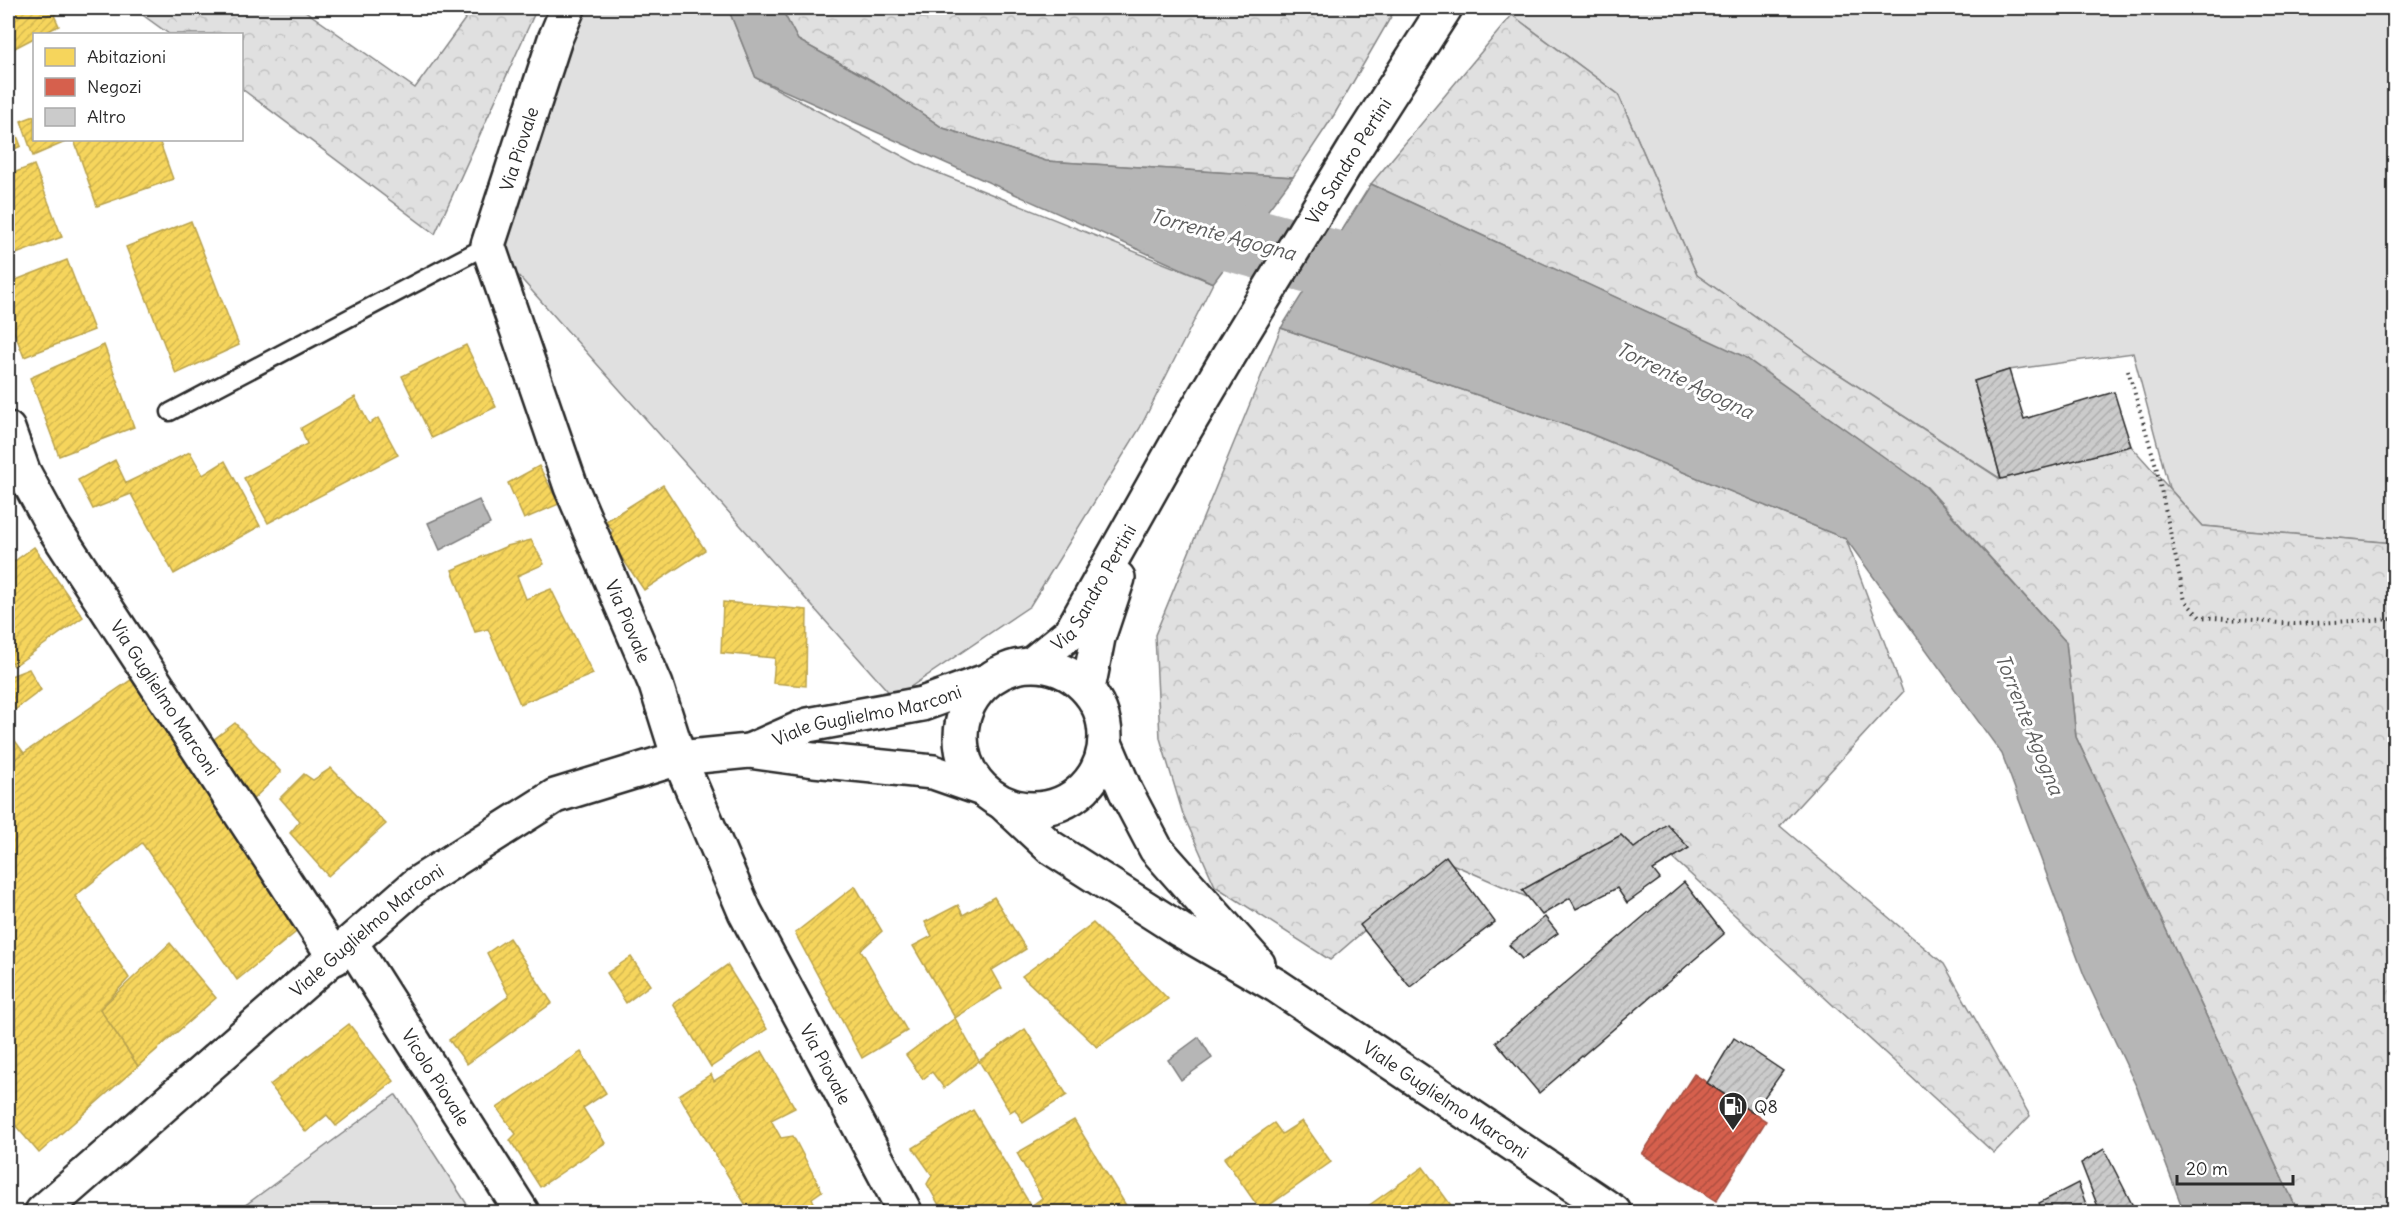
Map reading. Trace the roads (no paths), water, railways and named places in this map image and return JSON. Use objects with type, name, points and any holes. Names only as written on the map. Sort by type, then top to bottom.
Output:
[{"type":"main road","name":"Via Piovale","points":[[568,8],[555,39],[488,245],[571,487],[656,685],[679,758],[745,912],[905,1212]]},
{"type":"main road","name":"Via Sandro Pertini","points":[[1032,664],[1071,632],[1226,362],[1354,150],[1445,8]]},
{"type":"main road","name":"Via Guglielmo Marconi","points":[[8,429],[23,471],[54,528],[343,951]]},
{"type":"main road","name":"Via Sandro Pertini","points":[[1088,689],[1098,638],[1144,502]]},
{"type":"main road","points":[[1032,664],[1053,667],[1072,675],[1088,689],[1099,706],[1105,724],[1105,743],[1100,766],[1087,785],[1070,800],[1048,807],[1025,808],[993,796],[968,769],[961,746],[962,722],[970,700],[986,681],[1008,668],[1032,664]]},
{"type":"main road","name":"Viale Guglielmo Marconi","points":[[749,751],[808,725],[922,704],[986,681]]},
{"type":"main road","name":"Viale Guglielmo Marconi","points":[[1105,743],[1126,792],[1156,849],[1277,986]]},
{"type":"main road","name":"Viale Guglielmo Marconi","points":[[42,1212],[418,883],[555,796],[679,758],[749,751],[933,772],[993,796],[1050,847],[1180,930],[1277,986],[1614,1212]]},
{"type":"main road","name":"Vicolo Piovale","points":[[343,951],[522,1212]]},
{"type":"lane","points":[[170,412],[488,245]]},
{"type":"water","points":[[728,8],[781,8],[798,40],[880,85],[943,128],[1046,161],[1293,177],[1213,283],[756,78]]},
{"type":"water","points":[[1371,184],[1743,356],[1926,487],[2066,642],[2076,737],[2298,1212],[2184,1212],[2137,1088],[2084,975],[2002,754],[1846,539],[1586,432],[1281,328]]},
{"type":"water","points":[[479,500],[490,524],[440,550],[428,523]]},
{"type":"water","points":[[1199,1037],[1212,1058],[1181,1080],[1168,1060]]},
{"type":"waterway","name":"Torrente Agogna","points":[[1153,215],[1414,287]]},
{"type":"place","name":"Q8","points":[[1733,1132]]}]
